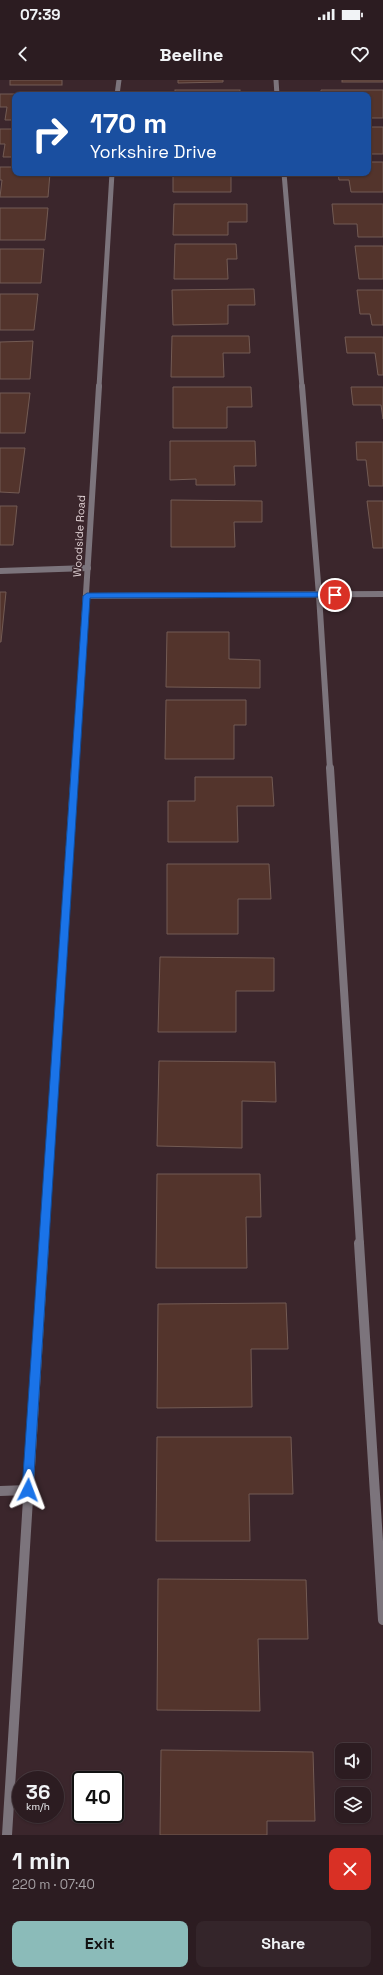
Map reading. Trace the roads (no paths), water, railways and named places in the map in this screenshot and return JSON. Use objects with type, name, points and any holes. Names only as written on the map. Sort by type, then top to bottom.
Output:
[{"type":"street","points":[[118,92],[119,80]]},
{"type":"street","points":[[276,80],[277,92]]},
{"type":"street","name":"Woodside Road","points":[[6,1835],[87,596],[112,176]]},
{"type":"street","points":[[284,176],[319,595],[383,1620]]},
{"type":"street","points":[[0,571],[88,568]]},
{"type":"street","points":[[87,596],[383,594]]},
{"type":"street","points":[[0,1491],[28,1490]]}]
